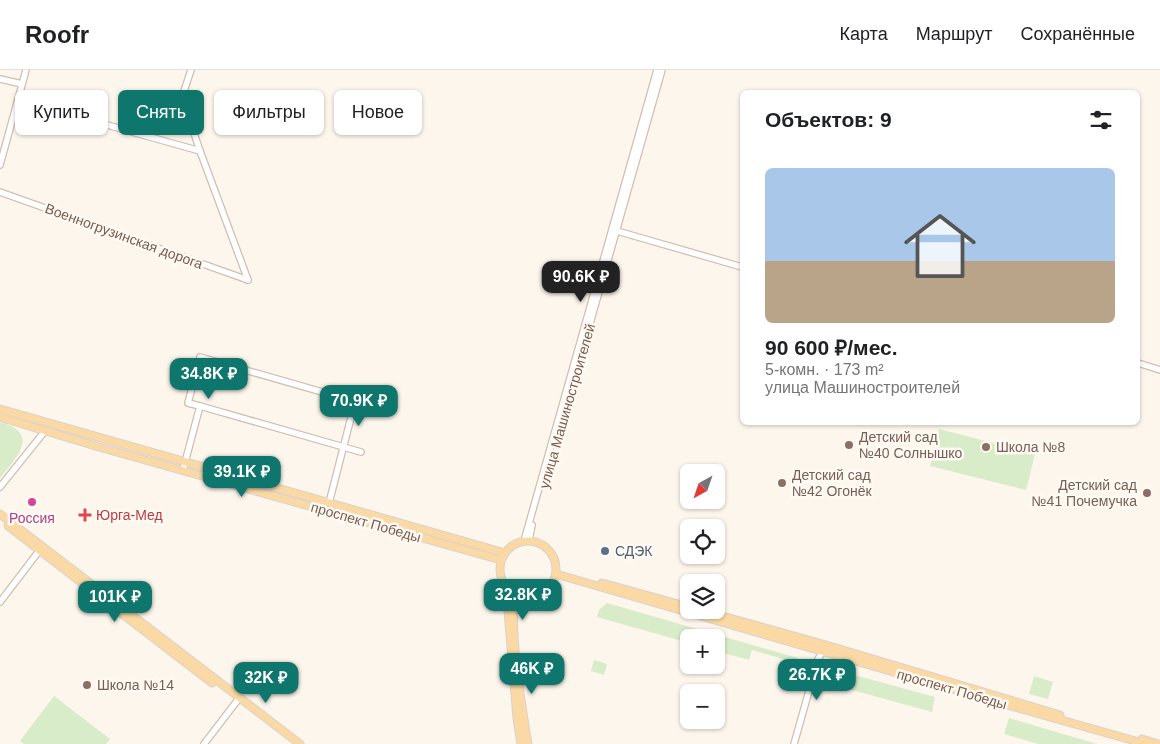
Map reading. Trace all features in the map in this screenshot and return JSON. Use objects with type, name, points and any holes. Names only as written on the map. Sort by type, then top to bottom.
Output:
[{"type":"main road","points":[[0,409],[505,552]]},
{"type":"main road","name":"проспект Победы","points":[[0,417],[501,560]]},
{"type":"main road","points":[[45,431],[46,422]]},
{"type":"main road","points":[[0,514],[300,744]]},
{"type":"main road","points":[[0,520],[292,744]]},
{"type":"main road","points":[[506,587],[514,594],[522,597],[540,595],[548,590],[556,572],[554,558],[550,551],[544,545],[527,541],[518,542],[505,552],[501,560],[500,570],[506,587],[516,708],[521,744]]},
{"type":"main road","points":[[556,572],[680,605]]},
{"type":"main road","name":"проспект Победы","points":[[556,572],[1146,744]]},
{"type":"main road","points":[[514,594],[512,620],[523,717],[528,744]]},
{"type":"main road","points":[[725,617],[826,645],[1158,744]]},
{"type":"street","points":[[0,165],[26,70]]},
{"type":"street","points":[[191,70],[182,97],[200,151]]},
{"type":"street","points":[[527,541],[657,70]]},
{"type":"street","name":"улица Машиностроителей","points":[[527,541],[662,70]]},
{"type":"street","points":[[0,79],[22,84]]},
{"type":"street","points":[[108,124],[200,151]]},
{"type":"street","name":"Военногрузинская дорога","points":[[0,192],[248,280],[200,151]]},
{"type":"street","points":[[617,231],[740,266]]},
{"type":"street","points":[[361,452],[188,403],[200,357],[385,410]]},
{"type":"street","points":[[1140,364],[1160,370]]},
{"type":"street","points":[[329,503],[355,402]]},
{"type":"street","points":[[183,470],[200,406]]},
{"type":"street","points":[[0,488],[45,431]]},
{"type":"street","points":[[0,602],[39,551]]},
{"type":"street","points":[[794,744],[818,659],[823,651]]},
{"type":"street","points":[[204,744],[239,703]]},
{"type":"green space","points":[[0,422],[20,433],[22,447],[0,478]]},
{"type":"green space","points":[[939,429],[1035,454],[1026,490],[930,466]]},
{"type":"green space","points":[[607,603],[697,629],[680,629],[680,640],[597,617],[599,610]]},
{"type":"green space","points":[[725,637],[798,658],[797,663],[752,650],[749,660],[725,653]]},
{"type":"green space","points":[[594,660],[607,664],[604,675],[591,671]]},
{"type":"green space","points":[[847,673],[935,697],[932,712],[834,685]]},
{"type":"green space","points":[[1034,676],[1053,682],[1048,699],[1029,694]]},
{"type":"green space","points":[[54,696],[110,739],[106,744],[24,744],[20,741]]},
{"type":"green space","points":[[1009,718],[1097,744],[1038,744],[1004,734]]},
{"type":"place","name":"Детский сад №40 Солнышко","points":[[849,445]]},
{"type":"place","name":"Школа №8","points":[[986,447]]},
{"type":"place","name":"Детский сад №42 Огонёк","points":[[782,483]]},
{"type":"place","name":"Детский сад №41 Почемучка","points":[[1147,493]]},
{"type":"place","name":"Россия","points":[[32,502]]},
{"type":"place","name":"Юрга-Мед","points":[[85,515]]},
{"type":"place","name":"СДЭК","points":[[605,551]]},
{"type":"place","name":"Школа №14","points":[[87,685]]}]
